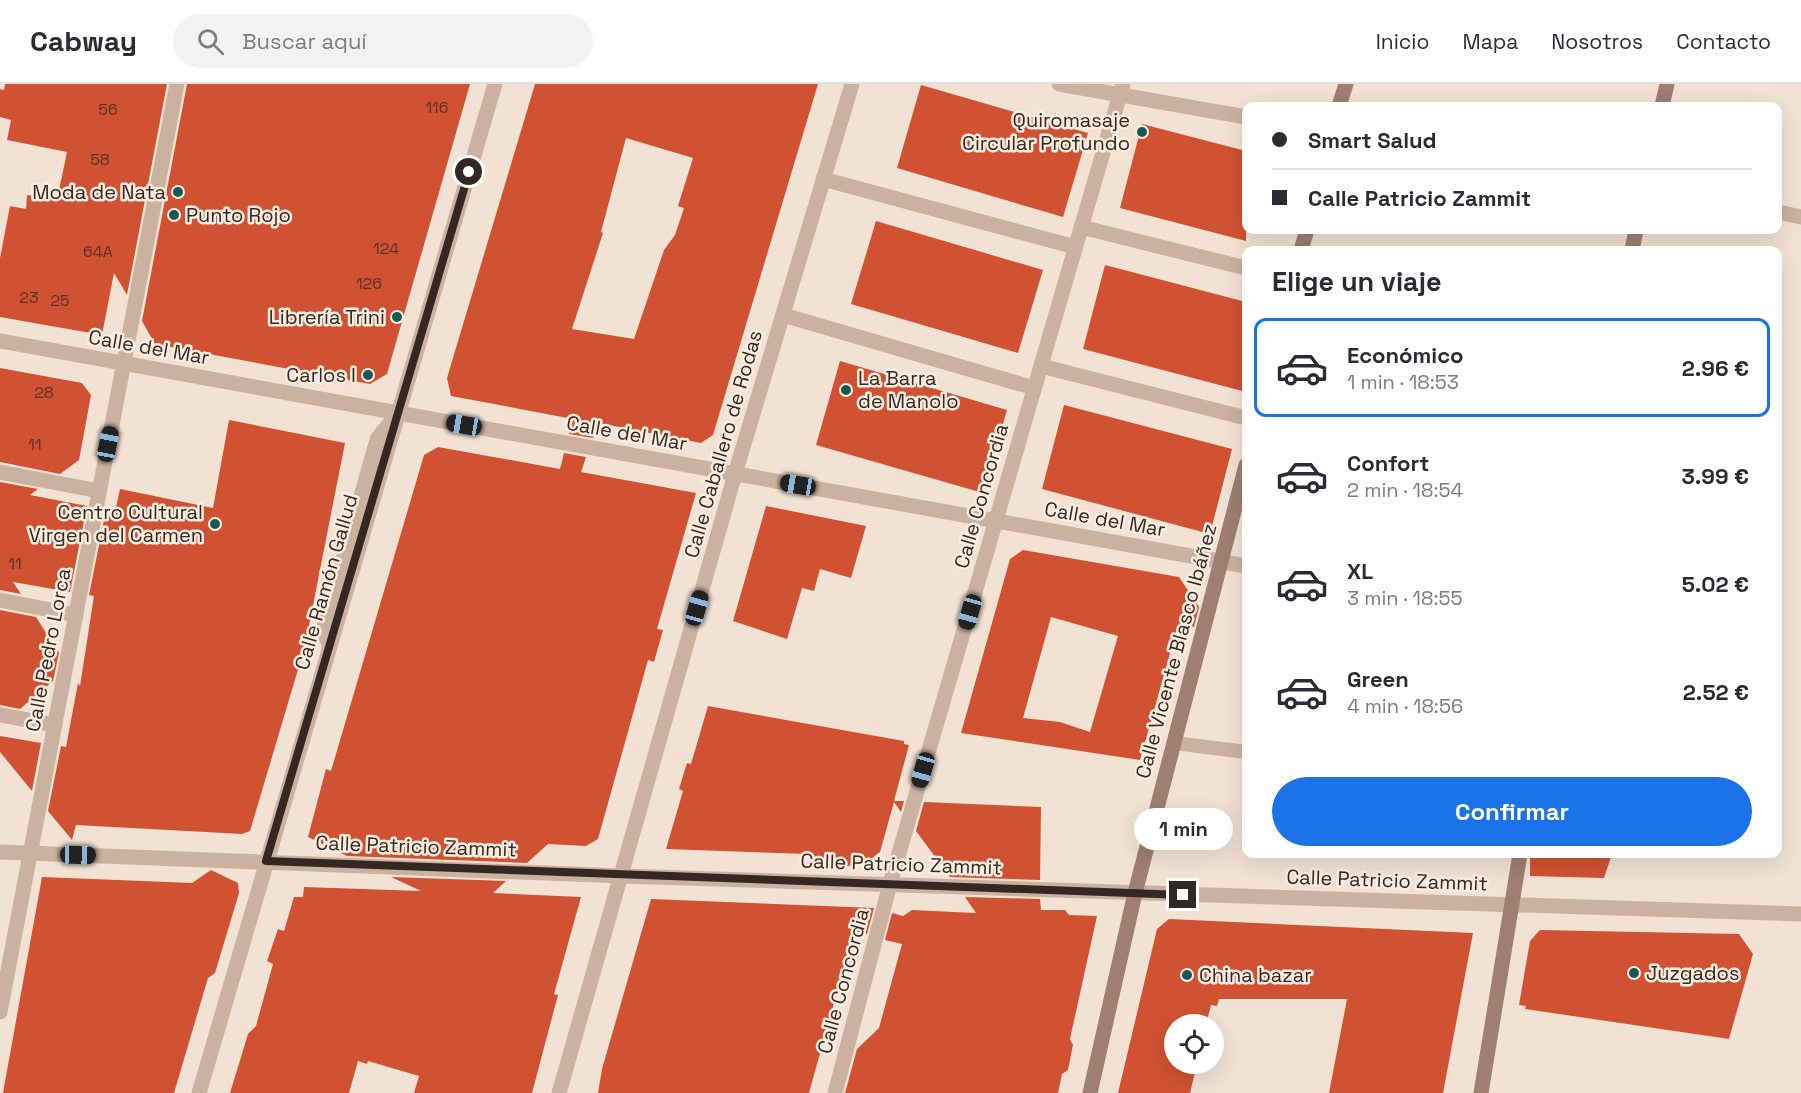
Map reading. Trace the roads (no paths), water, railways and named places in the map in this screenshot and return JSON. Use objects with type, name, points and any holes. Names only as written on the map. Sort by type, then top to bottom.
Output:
[{"type":"street","name":"Calle Pedro Lorca","points":[[0,1012],[177,84]]},
{"type":"street","name":"Calle Ramón Gallud","points":[[199,1093],[495,84]]},
{"type":"street","name":"Calle Caballero de Rodas","points":[[559,1093],[735,474],[852,84]]},
{"type":"street","points":[[1059,84],[1121,89],[1242,116]]},
{"type":"street","points":[[1340,102],[1346,84]]},
{"type":"street","points":[[1663,102],[1667,84]]},
{"type":"street","name":"Calle Concordia","points":[[835,1093],[890,884],[1121,89]]},
{"type":"street","points":[[823,178],[1075,247]]},
{"type":"street","points":[[1782,213],[1801,217]]},
{"type":"street","points":[[1081,227],[1242,267]]},
{"type":"street","points":[[783,315],[1034,388]]},
{"type":"street","name":"Calle del Mar","points":[[0,341],[1242,565]]},
{"type":"street","points":[[1041,366],[1242,417]]},
{"type":"street","points":[[0,472],[99,491]]},
{"type":"street","name":"Calle Vicente Blasco Ibáñez","points":[[1090,1093],[1135,893],[1242,481]]},
{"type":"street","points":[[0,600],[76,615]]},
{"type":"street","points":[[0,715],[55,725]]},
{"type":"street","name":"Calle Patricio Zammit","points":[[0,852],[622,876],[1801,914]]},
{"type":"street","points":[[1481,1093],[1519,858]]},
{"type":"lane","points":[[329,646],[323,629],[344,536],[377,438],[397,413]]},
{"type":"lane","points":[[1174,743],[1242,752]]},
{"type":"place","name":"Quiromasaje Circular Profundo","points":[[1142,132]]},
{"type":"place","name":"Moda de Nata","points":[[178,192]]},
{"type":"place","name":"Punto Rojo","points":[[174,215]]},
{"type":"place","name":"Librería Trini","points":[[397,317]]},
{"type":"place","name":"Carlos I","points":[[368,375]]},
{"type":"place","name":"La Barra de Manolo","points":[[846,390]]},
{"type":"place","name":"Centro Cultural Virgen del Carmen","points":[[215,524]]},
{"type":"place","name":"Juzgados","points":[[1634,973]]},
{"type":"place","name":"China bazar","points":[[1187,975]]}]
